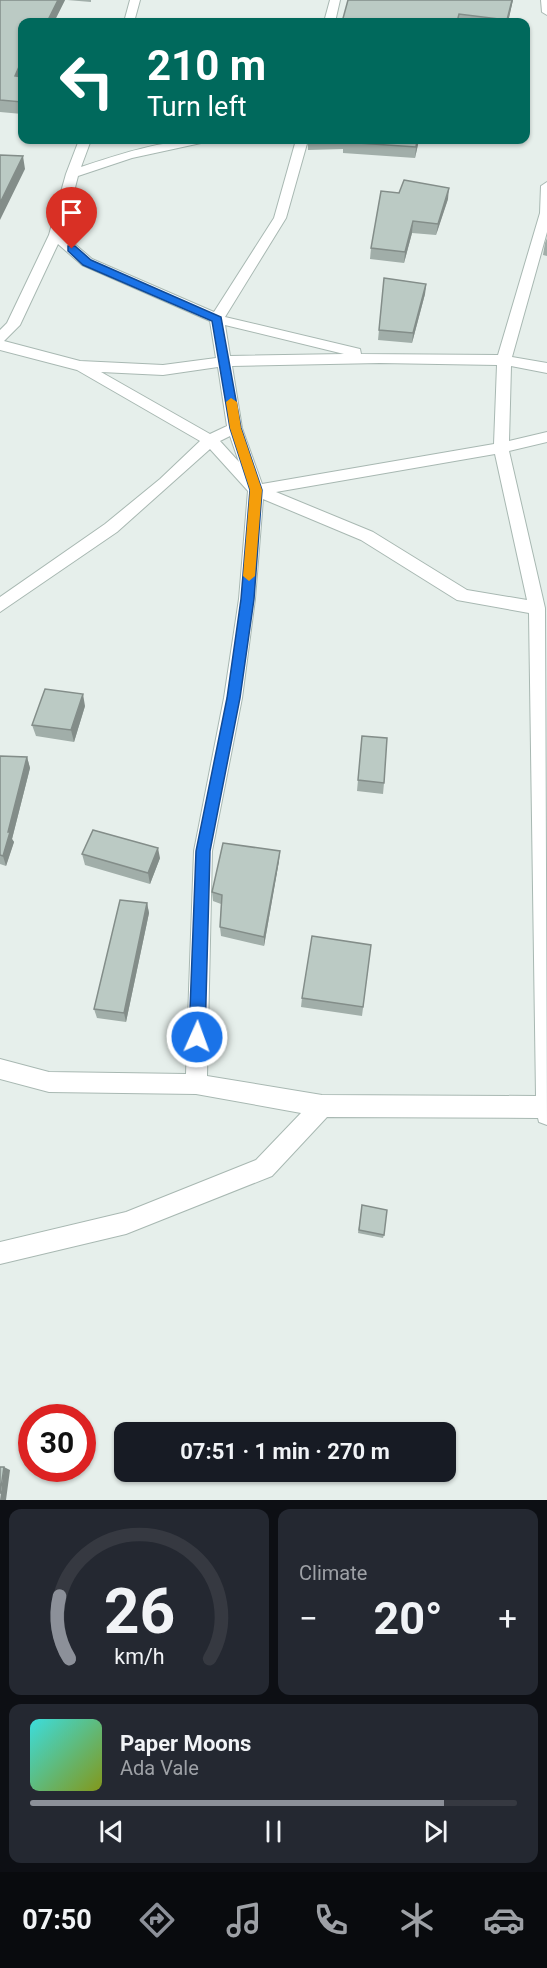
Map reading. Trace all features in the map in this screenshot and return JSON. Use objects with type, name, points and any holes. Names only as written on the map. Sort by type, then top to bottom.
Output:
[{"type":"street","points":[[130,18],[135,0]]},
{"type":"street","points":[[331,18],[335,0]]},
{"type":"street","points":[[546,0],[547,12]]},
{"type":"street","points":[[0,338],[13,325],[56,235],[72,174],[83,144]]},
{"type":"street","points":[[72,174],[130,155],[183,144]]},
{"type":"street","points":[[195,1084],[203,851],[233,698],[248,599],[256,490],[235,428],[217,319],[280,218],[301,144]]},
{"type":"street","points":[[0,1069],[49,1082],[195,1084],[322,1106],[547,1109],[537,608],[501,448],[504,360],[546,213],[547,186]]},
{"type":"street","points":[[56,235],[87,262],[217,319],[380,358]]},
{"type":"street","points":[[0,345],[80,366],[163,370],[225,361],[380,358],[504,360],[547,368]]},
{"type":"street","points":[[80,366],[210,440],[256,490],[368,536],[463,596],[537,608]]},
{"type":"street","points":[[0,606],[111,528],[165,483],[210,440],[235,428]]},
{"type":"street","points":[[256,490],[501,448],[547,437]]},
{"type":"street","points":[[0,1253],[126,1222],[264,1168],[322,1106]]},
{"type":"building","points":[[0,0],[58,0],[49,18],[18,18],[18,69],[15,76],[18,76],[18,102],[0,100]]},
{"type":"building","points":[[348,0],[512,0],[508,18],[459,14],[458,18],[343,18]]},
{"type":"building","points":[[373,144],[416,144],[416,147]]},
{"type":"building","points":[[0,155],[23,156],[0,203]]},
{"type":"building","points":[[404,180],[449,188],[438,224],[413,221],[405,252],[371,248],[381,191],[399,193]]},
{"type":"building","points":[[384,278],[426,284],[413,333],[379,330]]},
{"type":"building","points":[[45,689],[83,694],[71,730],[32,725]]},
{"type":"building","points":[[362,736],[387,738],[384,783],[358,780]]},
{"type":"building","points":[[0,756],[27,757],[3,856],[0,855]]},
{"type":"building","points":[[93,830],[158,848],[148,873],[82,854]]},
{"type":"building","points":[[223,843],[280,851],[264,937],[220,927],[222,895],[212,892]]},
{"type":"building","points":[[120,900],[147,903],[124,1013],[94,1009]]},
{"type":"building","points":[[312,936],[371,945],[363,1007],[302,998]]},
{"type":"building","points":[[362,1205],[387,1210],[384,1235],[359,1230]]},
{"type":"building","points":[[0,1467],[4,1467],[0,1494]]},
{"type":"slow traffic","points":[[231,402],[235,428],[256,490],[249,576]]},
{"type":"route","points":[[72,249],[87,262],[217,319],[235,428],[256,490],[248,599],[233,698],[203,851],[197,1037]]}]
